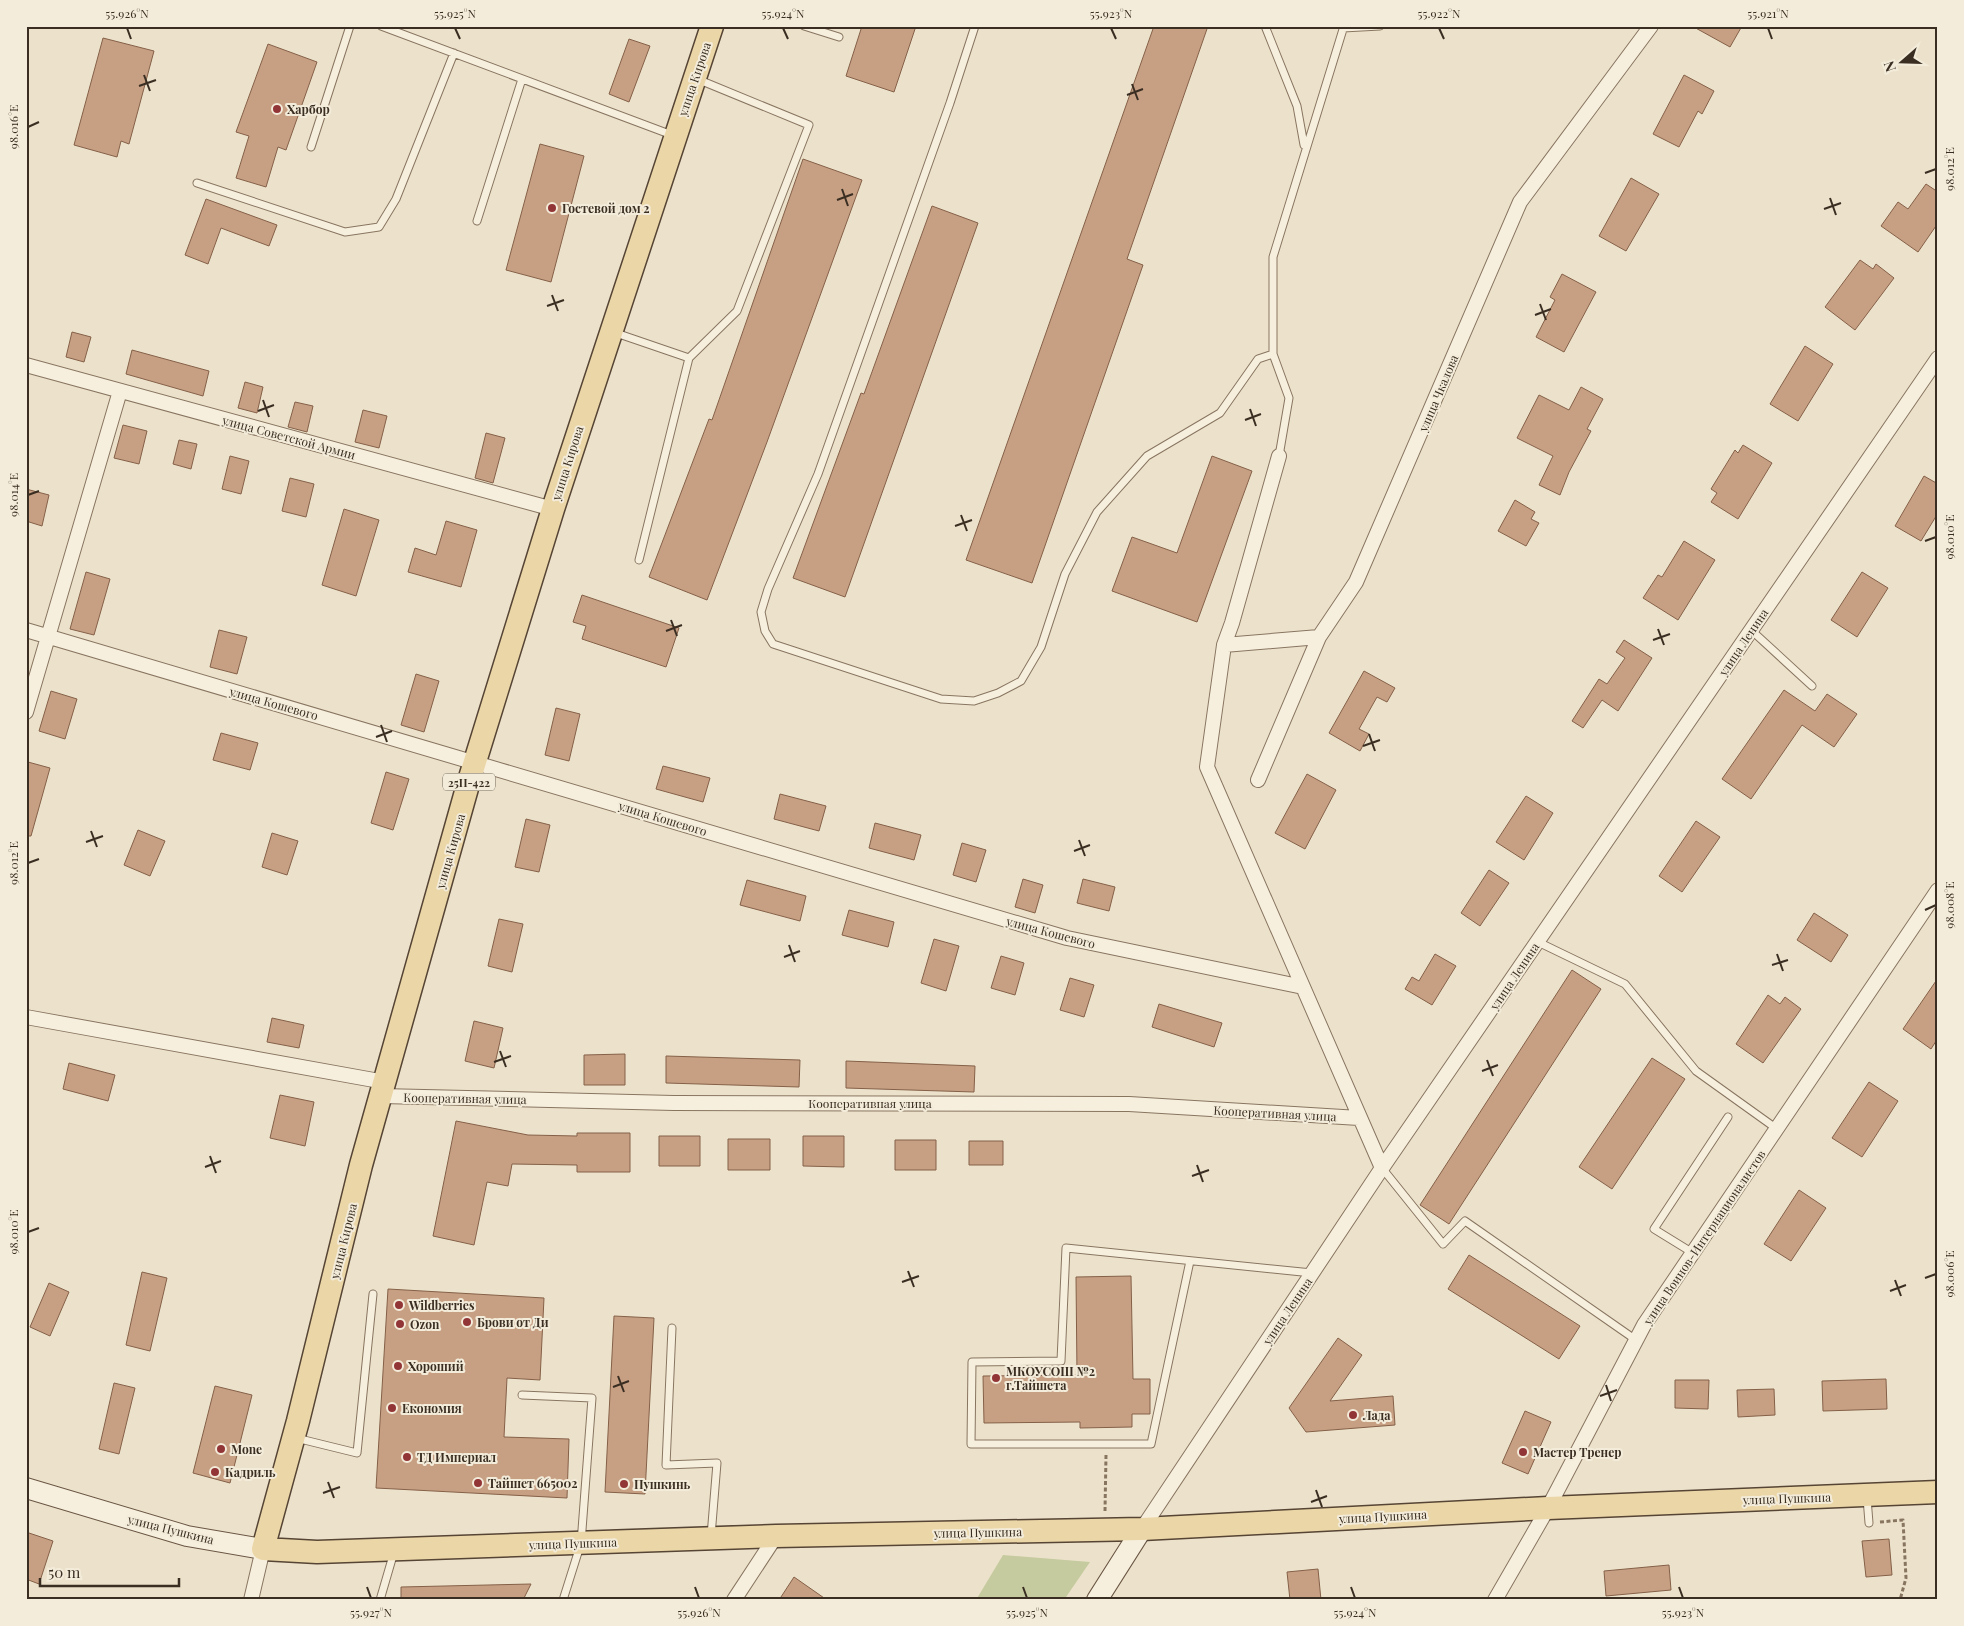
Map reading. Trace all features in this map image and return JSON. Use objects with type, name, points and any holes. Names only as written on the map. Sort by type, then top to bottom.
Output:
[{"type":"main road","name":"улица Кирова","points":[[263,1548],[293,1438],[361,1165],[475,762],[553,509],[712,26]]},
{"type":"main road","name":"улица Пушкина","points":[[26,1488],[187,1536],[263,1548],[317,1552],[776,1536],[1142,1528],[1548,1508],[1938,1492]]},
{"type":"main road","name":"улица Ленина","points":[[1097,1600],[1142,1528]]},
{"type":"street","name":"улица Чкалова","points":[[1258,780],[1319,637],[1356,582],[1520,202],[1651,26]]},
{"type":"street","name":"улица Ленина","points":[[1142,1528],[1382,1168],[1938,358]]},
{"type":"street","name":"улица Советской Армии","points":[[26,365],[553,509]]},
{"type":"street","points":[[26,712],[120,391]]},
{"type":"street","points":[[1279,456],[1232,623],[1224,645],[1206,767],[1382,1168]]},
{"type":"street","name":"улица Кошевого","points":[[26,630],[1067,938],[1303,988]]},
{"type":"street","points":[[1224,645],[1319,637]]},
{"type":"street","name":"улица Воинов-Интернационалистов","points":[[1495,1600],[1548,1508],[1636,1340],[1938,890]]},
{"type":"street","name":"Кооперативная улица","points":[[26,1016],[383,1089],[674,1102],[1129,1104],[1359,1118]]},
{"type":"street","points":[[734,1600],[776,1536]]},
{"type":"street","name":"улица Кирова","points":[[250,1600],[263,1548]]},
{"type":"lane","points":[[311,147],[350,26]]},
{"type":"lane","points":[[381,26],[675,136]]},
{"type":"lane","points":[[804,26],[839,37]]},
{"type":"lane","points":[[974,26],[950,103],[818,474],[768,589],[761,612],[765,632],[773,644],[941,700],[974,700],[998,693],[1021,681],[1041,646],[1065,574],[1097,512],[1147,456],[1220,413],[1258,359],[1273,354]]},
{"type":"lane","points":[[1265,26],[1297,106],[1305,148]]},
{"type":"lane","points":[[1279,456],[1289,398],[1273,354],[1273,257],[1343,27],[1380,26]]},
{"type":"lane","points":[[197,183],[345,232],[379,227],[396,199],[454,53]]},
{"type":"lane","points":[[639,560],[689,358],[737,311],[809,126],[694,78]]},
{"type":"lane","points":[[477,220],[522,79]]},
{"type":"lane","points":[[610,332],[689,358]]},
{"type":"lane","points":[[1751,630],[1812,686]]},
{"type":"lane","points":[[1538,942],[1625,984],[1696,1071],[1776,1129]]},
{"type":"lane","points":[[1693,1253],[1654,1229],[1728,1117]]},
{"type":"lane","points":[[1382,1168],[1443,1244],[1465,1221],[1636,1340]]},
{"type":"lane","points":[[1190,1261],[1152,1444],[971,1444],[972,1362],[1061,1361],[1066,1248],[1312,1273]]},
{"type":"lane","points":[[293,1438],[356,1453],[373,1294]]},
{"type":"lane","points":[[672,1328],[666,1465],[716,1463],[711,1538]]},
{"type":"lane","points":[[522,1395],[592,1398],[581,1543],[563,1600]]},
{"type":"lane","points":[[1867,1495],[1869,1522]]},
{"type":"lane","points":[[380,1600],[395,1549]]},
{"type":"path","points":[[1104,1529],[1106,1444]]},
{"type":"path","points":[[1869,1522],[1903,1520],[1906,1578],[1900,1600]]},
{"type":"green space","points":[[1003,1555],[1090,1562],[1064,1600],[976,1600]]},
{"type":"building","points":[[862,26],[916,26],[894,92],[846,76]]},
{"type":"building","points":[[1154,26],[1208,26],[1127,259],[1143,265],[1032,583],[966,560]]},
{"type":"building","points":[[1692,26],[1742,26],[1730,47]]},
{"type":"building","points":[[103,38],[154,51],[129,144],[121,141],[117,157],[74,145]]},
{"type":"building","points":[[629,39],[650,46],[629,102],[609,94]]},
{"type":"building","points":[[268,44],[317,62],[286,150],[278,147],[266,187],[236,178],[249,136],[236,132]]},
{"type":"building","points":[[1684,75],[1714,91],[1702,114],[1698,111],[1679,147],[1653,134]]},
{"type":"building","points":[[540,144],[584,156],[551,282],[506,270]]},
{"type":"building","points":[[803,159],[862,180],[767,442],[707,600],[649,577],[709,419],[712,420]]},
{"type":"building","points":[[1631,178],[1659,194],[1626,251],[1599,236]]},
{"type":"building","points":[[1926,184],[1938,192],[1938,223],[1918,252],[1881,226],[1898,202],[1908,209]]},
{"type":"building","points":[[206,199],[277,225],[269,246],[221,228],[208,264],[185,255]]},
{"type":"building","points":[[932,206],[978,223],[845,597],[793,578],[861,393],[864,394]]},
{"type":"building","points":[[1860,260],[1873,269],[1876,264],[1894,278],[1855,330],[1825,307]]},
{"type":"building","points":[[1562,274],[1596,292],[1564,352],[1536,337],[1555,300],[1550,297]]},
{"type":"building","points":[[72,332],[91,337],[84,362],[66,357]]},
{"type":"building","points":[[1805,346],[1833,364],[1798,421],[1770,404]]},
{"type":"building","points":[[132,350],[209,371],[203,396],[126,374]]},
{"type":"building","points":[[245,382],[263,387],[257,413],[238,408]]},
{"type":"building","points":[[1581,387],[1603,399],[1587,429],[1591,431],[1569,472],[1560,495],[1539,485],[1553,456],[1517,438],[1539,395],[1569,410]]},
{"type":"building","points":[[295,402],[313,406],[307,432],[288,427]]},
{"type":"building","points":[[363,410],[387,416],[379,448],[355,442]]},
{"type":"building","points":[[123,425],[147,431],[139,464],[114,458]]},
{"type":"building","points":[[486,433],[505,438],[493,483],[475,478]]},
{"type":"building","points":[[179,440],[197,444],[191,469],[173,464]]},
{"type":"building","points":[[1743,445],[1772,463],[1738,519],[1711,502],[1717,493],[1711,489],[1735,450],[1738,453]]},
{"type":"building","points":[[230,456],[249,461],[241,494],[222,489]]},
{"type":"building","points":[[1212,456],[1252,471],[1197,622],[1112,591],[1132,537],[1177,553]]},
{"type":"building","points":[[1924,476],[1938,484],[1938,513],[1921,541],[1895,526]]},
{"type":"building","points":[[290,478],[314,484],[306,517],[282,511]]},
{"type":"building","points":[[26,489],[49,495],[42,526],[26,521]]},
{"type":"building","points":[[1515,500],[1535,512],[1531,519],[1539,523],[1526,546],[1498,531]]},
{"type":"building","points":[[344,509],[379,520],[356,596],[322,585]]},
{"type":"building","points":[[446,521],[477,530],[461,587],[408,572],[415,548],[436,555]]},
{"type":"building","points":[[1684,541],[1715,560],[1678,620],[1643,598],[1658,575],[1662,577]]},
{"type":"building","points":[[86,572],[110,579],[94,635],[70,629]]},
{"type":"building","points":[[1862,572],[1888,588],[1857,637],[1831,620]]},
{"type":"building","points":[[582,595],[679,628],[666,667],[582,639],[586,626],[573,622]]},
{"type":"building","points":[[219,630],[247,637],[237,674],[210,667]]},
{"type":"building","points":[[1624,640],[1652,658],[1618,711],[1602,700],[1583,728],[1572,721],[1599,679],[1607,684],[1625,658],[1616,652]]},
{"type":"building","points":[[1364,671],[1395,688],[1387,702],[1377,697],[1359,729],[1369,734],[1360,751],[1329,733]]},
{"type":"building","points":[[416,674],[439,681],[424,732],[401,725]]},
{"type":"building","points":[[1784,690],[1815,711],[1827,694],[1857,714],[1834,747],[1802,725],[1751,799],[1722,779]]},
{"type":"building","points":[[51,691],[77,699],[65,739],[39,731]]},
{"type":"building","points":[[556,708],[580,714],[569,761],[545,755]]},
{"type":"building","points":[[221,733],[258,743],[250,770],[213,760]]},
{"type":"building","points":[[28,762],[50,768],[31,836],[26,836],[26,770]]},
{"type":"building","points":[[663,766],[710,778],[703,802],[656,789]]},
{"type":"building","points":[[386,772],[409,779],[393,830],[371,823]]},
{"type":"building","points":[[1307,774],[1336,790],[1305,849],[1275,833]]},
{"type":"building","points":[[780,794],[826,806],[819,831],[774,819]]},
{"type":"building","points":[[1526,796],[1553,813],[1524,860],[1496,842]]},
{"type":"building","points":[[526,819],[550,825],[539,872],[515,867]]},
{"type":"building","points":[[1696,821],[1720,837],[1682,892],[1659,876]]},
{"type":"building","points":[[875,823],[921,835],[914,860],[869,848]]},
{"type":"building","points":[[138,830],[165,841],[150,876],[124,865]]},
{"type":"building","points":[[272,833],[298,841],[287,875],[262,867]]},
{"type":"building","points":[[962,843],[986,850],[976,882],[953,875]]},
{"type":"building","points":[[1489,870],[1509,883],[1480,926],[1461,913]]},
{"type":"building","points":[[1023,879],[1043,885],[1035,913],[1015,907]]},
{"type":"building","points":[[1083,879],[1115,887],[1109,911],[1077,903]]},
{"type":"building","points":[[747,880],[806,896],[800,921],[740,905]]},
{"type":"building","points":[[849,910],[894,922],[888,947],[842,935]]},
{"type":"building","points":[[1814,913],[1848,935],[1831,962],[1797,940]]},
{"type":"building","points":[[499,919],[523,924],[512,972],[488,966]]},
{"type":"building","points":[[934,939],[959,946],[946,991],[921,983]]},
{"type":"building","points":[[1435,954],[1456,966],[1432,1005],[1405,989],[1412,977],[1419,981]]},
{"type":"building","points":[[1001,956],[1024,963],[1015,995],[991,988]]},
{"type":"building","points":[[1572,970],[1601,989],[1449,1224],[1420,1205]]},
{"type":"building","points":[[1070,978],[1094,985],[1084,1017],[1060,1010]]},
{"type":"building","points":[[1938,978],[1938,1038],[1931,1049],[1903,1029]]},
{"type":"building","points":[[1768,995],[1780,1004],[1785,997],[1801,1009],[1763,1063],[1736,1044]]},
{"type":"building","points":[[1159,1004],[1222,1023],[1214,1047],[1152,1027]]},
{"type":"building","points":[[272,1018],[304,1025],[299,1048],[267,1042]]},
{"type":"building","points":[[474,1021],[503,1028],[494,1068],[465,1061]]},
{"type":"building","points":[[625,1054],[625,1085],[584,1085],[584,1055]]},
{"type":"building","points":[[666,1056],[800,1060],[799,1087],[666,1083]]},
{"type":"building","points":[[1652,1058],[1685,1079],[1612,1189],[1579,1167]]},
{"type":"building","points":[[846,1061],[975,1066],[974,1092],[846,1088]]},
{"type":"building","points":[[69,1063],[115,1075],[108,1101],[63,1089]]},
{"type":"building","points":[[1869,1082],[1898,1101],[1862,1157],[1832,1138]]},
{"type":"building","points":[[280,1095],[314,1102],[305,1146],[270,1138]]},
{"type":"building","points":[[456,1121],[528,1135],[577,1136],[577,1133],[630,1133],[630,1172],[577,1172],[577,1165],[512,1164],[508,1186],[487,1182],[474,1245],[433,1236]]},
{"type":"building","points":[[659,1136],[700,1136],[700,1166],[659,1166]]},
{"type":"building","points":[[803,1136],[844,1136],[844,1167],[803,1166]]},
{"type":"building","points":[[728,1139],[770,1139],[770,1170],[728,1170]]},
{"type":"building","points":[[895,1140],[936,1140],[936,1170],[895,1170]]},
{"type":"building","points":[[969,1141],[1003,1141],[1003,1165],[969,1165]]},
{"type":"building","points":[[1799,1190],[1826,1208],[1791,1261],[1764,1244]]},
{"type":"building","points":[[1469,1255],[1580,1326],[1559,1359],[1448,1289]]},
{"type":"building","points":[[142,1272],[167,1278],[150,1351],[126,1345]]},
{"type":"building","points":[[1131,1276],[1133,1379],[1150,1379],[1150,1414],[1132,1414],[1132,1427],[1080,1428],[1080,1422],[984,1423],[983,1376],[1077,1375],[1076,1277]]},
{"type":"building","points":[[49,1283],[69,1292],[50,1336],[30,1327]]},
{"type":"building","points":[[388,1289],[544,1298],[540,1380],[507,1378],[504,1437],[569,1439],[567,1498],[376,1488]]},
{"type":"building","points":[[614,1316],[654,1318],[645,1494],[605,1492]]},
{"type":"building","points":[[1338,1338],[1362,1355],[1330,1401],[1393,1396],[1395,1425],[1306,1432],[1289,1408]]},
{"type":"building","points":[[1886,1379],[1887,1409],[1823,1411],[1822,1381]]},
{"type":"building","points":[[1675,1380],[1709,1380],[1708,1409],[1675,1408]]},
{"type":"building","points":[[114,1383],[135,1388],[119,1454],[99,1449]]},
{"type":"building","points":[[215,1386],[252,1395],[230,1483],[193,1473]]},
{"type":"building","points":[[1774,1389],[1775,1415],[1738,1417],[1737,1390]]},
{"type":"building","points":[[1525,1411],[1551,1422],[1528,1474],[1502,1463]]},
{"type":"building","points":[[26,1532],[53,1541],[39,1584],[26,1579]]},
{"type":"building","points":[[1889,1539],[1892,1575],[1866,1577],[1862,1541]]},
{"type":"building","points":[[1669,1565],[1671,1590],[1606,1596],[1604,1571]]},
{"type":"building","points":[[1318,1569],[1321,1600],[1290,1600],[1287,1572]]},
{"type":"building","points":[[794,1577],[827,1600],[779,1600]]},
{"type":"building","points":[[531,1584],[523,1600],[401,1600],[401,1587]]},
{"type":"place","name":"Харбор","points":[[277,109]]},
{"type":"place","name":"Гостевой дом 2","points":[[552,208]]},
{"type":"place","name":"Wildberries","points":[[399,1305]]},
{"type":"place","name":"Брови от Ди","points":[[467,1322]]},
{"type":"place","name":"Ozon","points":[[400,1324]]},
{"type":"place","name":"Хороший","points":[[398,1366]]},
{"type":"place","name":"МКОУСОШ №2 г.Тайшета","points":[[996,1378]]},
{"type":"place","name":"Економия","points":[[392,1408]]},
{"type":"place","name":"Лада","points":[[1353,1415]]},
{"type":"place","name":"Mone","points":[[221,1449]]},
{"type":"place","name":"Мастер Тренер","points":[[1523,1452]]},
{"type":"place","name":"ТД Империал","points":[[407,1457]]},
{"type":"place","name":"Кадриль","points":[[215,1472]]},
{"type":"place","name":"Тайшет 665002","points":[[478,1483]]},
{"type":"place","name":"Пушкинь","points":[[624,1484]]}]
